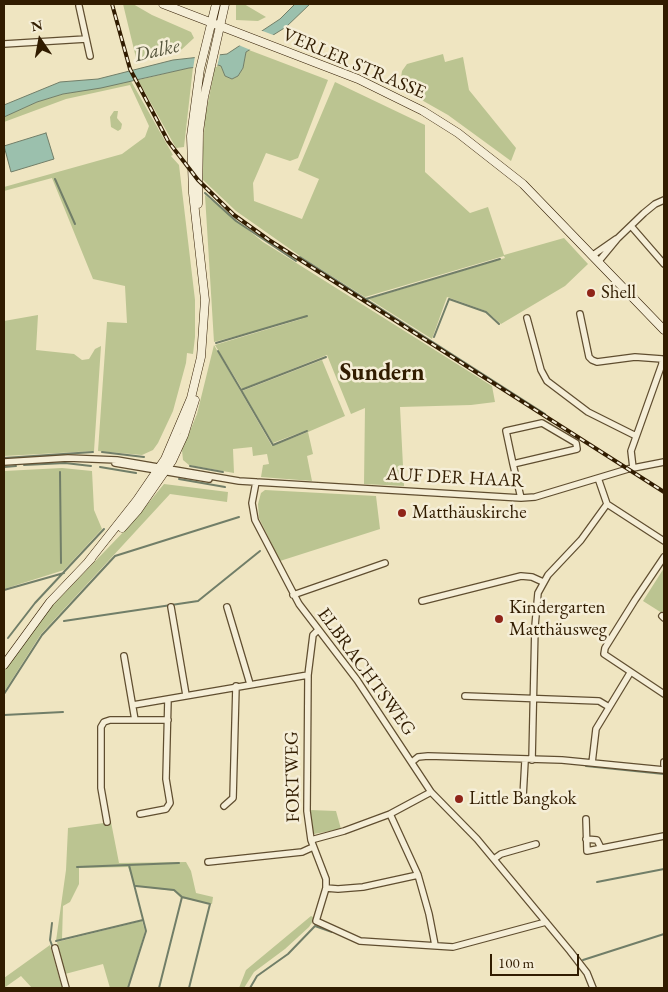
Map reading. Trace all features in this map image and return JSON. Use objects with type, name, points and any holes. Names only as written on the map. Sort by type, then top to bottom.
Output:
[{"type":"main road","name":"VERLER STRASSE","points":[[163,4],[248,36],[390,94],[458,133],[523,184],[664,330]]},
{"type":"main road","points":[[4,666],[50,602],[88,562],[163,470],[191,398],[203,338],[205,300],[191,172],[191,136],[200,69],[216,4]]},
{"type":"main road","points":[[199,239],[199,132],[210,68],[225,4]]},
{"type":"street","points":[[79,6],[90,56]]},
{"type":"street","points":[[4,44],[86,39]]},
{"type":"street","points":[[599,261],[618,238],[654,204],[664,200]]},
{"type":"street","points":[[631,226],[664,264]]},
{"type":"street","points":[[593,255],[618,238]]},
{"type":"street","points":[[580,314],[589,357],[592,360],[597,362],[635,357],[662,359],[662,364],[631,451],[633,468]]},
{"type":"street","points":[[527,318],[541,370],[547,381],[588,412],[636,436]]},
{"type":"street","points":[[513,464],[577,449],[576,443],[542,423],[506,431],[513,464],[521,498]]},
{"type":"street","name":"AUF DER HAAR","points":[[4,462],[68,458],[101,459],[215,480],[521,498],[544,495],[633,468],[664,462]]},
{"type":"street","points":[[598,478],[607,504],[664,541]]},
{"type":"street","name":"ELBRACHTSWEG","points":[[256,482],[252,503],[255,520],[294,595],[317,630],[357,680],[431,792],[494,859],[587,973],[593,988]]},
{"type":"street","points":[[532,760],[534,626],[538,593],[543,582],[581,540],[607,504]]},
{"type":"street","points":[[664,557],[604,651],[608,659],[664,694]]},
{"type":"street","points":[[294,595],[385,563]]},
{"type":"street","points":[[422,600],[520,576],[532,577],[543,582]]},
{"type":"street","points":[[171,607],[186,695]]},
{"type":"street","points":[[227,607],[250,684]]},
{"type":"street","name":"FORTWEG","points":[[317,630],[313,635],[308,675],[307,811],[311,840],[326,879],[326,888]]},
{"type":"street","points":[[124,656],[135,720]]},
{"type":"street","points":[[592,762],[596,728],[630,673]]},
{"type":"street","points":[[133,705],[308,675]]},
{"type":"street","points":[[224,806],[233,798],[236,686]]},
{"type":"street","points":[[465,696],[599,701],[609,707]]},
{"type":"street","points":[[140,814],[166,809],[170,804],[166,779],[168,699]]},
{"type":"street","points":[[107,822],[101,788],[101,728],[104,722],[110,720],[168,720]]},
{"type":"street","points":[[412,762],[418,757],[428,756],[592,762],[664,770]]},
{"type":"street","points":[[524,797],[525,761]]},
{"type":"street","points":[[311,840],[344,832],[390,814],[431,792]]},
{"type":"street","points":[[390,814],[418,875],[435,945]]},
{"type":"street","points":[[586,818],[587,851],[664,836]]},
{"type":"street","points":[[586,839],[597,840],[601,848]]},
{"type":"street","points":[[494,859],[501,854],[536,844]]},
{"type":"street","points":[[208,862],[302,852],[313,847]]},
{"type":"street","points":[[418,875],[363,887],[338,890],[326,888],[316,921],[360,941],[453,947],[546,922]]},
{"type":"street","points":[[56,948],[66,988]]},
{"type":"shaded area","points":[[123,4],[133,4],[152,15],[191,32],[194,38],[181,50],[137,62]]},
{"type":"shaded area","points":[[236,4],[244,4],[266,17],[258,21],[236,20]]},
{"type":"shaded area","points":[[295,4],[310,4],[286,27],[246,52],[243,68],[238,76],[232,79],[225,76],[221,66],[218,65],[189,68],[101,88],[63,94],[37,102],[4,117],[4,105],[60,82],[98,79],[173,60],[227,54],[280,19]]},
{"type":"shaded area","points":[[249,50],[328,80],[298,158],[290,161],[266,153],[253,183],[254,201],[302,219],[319,179],[298,170],[335,82],[425,125],[425,172],[470,213],[488,207],[504,255],[564,238],[588,264],[565,286],[501,324],[486,311],[447,297],[432,339],[369,299],[505,258],[504,256],[365,297],[300,256],[236,211],[201,178],[205,118],[215,67],[221,66],[225,76],[232,79],[238,76],[243,68],[246,52]]},
{"type":"shaded area","points":[[443,54],[445,62],[463,57],[469,90],[516,148],[511,161],[448,115],[411,94],[400,84],[402,71],[407,64]]},
{"type":"shaded area","points":[[193,67],[184,147],[176,148],[138,80]]},
{"type":"shaded area","points":[[131,81],[173,155],[171,156],[179,165],[195,300],[193,354],[187,353],[173,411],[158,443],[153,450],[142,455],[98,451],[107,322],[127,323],[125,286],[93,279],[52,178],[4,191],[4,187],[122,154],[145,137],[149,126],[130,85],[66,99],[4,122],[4,117],[37,102],[63,94]]},
{"type":"shaded area","points":[[114,111],[118,111],[117,118],[122,124],[121,129],[118,131],[111,127],[110,117]]},
{"type":"shaded area","points":[[46,133],[54,159],[11,172],[4,146]]},
{"type":"shaded area","points":[[205,195],[263,242],[492,386],[495,402],[471,405],[400,407],[404,486],[364,484],[365,408],[351,414],[327,355],[242,389],[215,345],[308,317],[214,342]]},
{"type":"shaded area","points":[[38,315],[36,350],[74,354],[82,360],[89,359],[95,349],[101,346],[94,451],[4,456],[4,321]]},
{"type":"shaded area","points":[[214,345],[272,446],[308,432],[313,454],[307,456],[312,481],[261,477],[263,465],[269,464],[267,454],[253,456],[252,447],[233,449],[234,473],[189,465],[183,460],[182,450],[197,414]]},
{"type":"shaded area","points":[[322,360],[345,416],[308,432],[307,430],[273,443],[242,391]]},
{"type":"shaded area","points":[[62,468],[92,471],[94,510],[102,529],[64,570],[4,589],[4,471]]},
{"type":"shaded area","points":[[164,484],[228,492],[227,502],[170,494],[41,634],[4,692],[4,672],[30,633],[53,605],[132,523]]},
{"type":"shaded area","points":[[265,490],[376,496],[380,529],[280,561],[259,518],[258,504],[261,493]]},
{"type":"shaded area","points":[[664,568],[664,610],[662,613],[643,601]]},
{"type":"shaded area","points":[[310,810],[336,811],[341,829],[314,834],[311,827]]},
{"type":"shaded area","points":[[111,822],[119,863],[186,862],[191,871],[196,893],[213,897],[212,904],[181,898],[174,891],[135,886],[128,867],[79,868],[79,884],[70,902],[63,906],[62,939],[56,941],[66,870],[68,828]]},
{"type":"shaded area","points":[[311,916],[315,918],[309,927],[285,949],[254,972],[244,988],[239,988],[246,970]]},
{"type":"shaded area","points":[[142,921],[145,931],[128,988],[110,988],[103,964],[65,974],[57,942]]},
{"type":"shaded area","points":[[50,945],[62,988],[32,988],[21,976],[4,988],[4,978]]},
{"type":"pier","points":[[260,30],[276,36],[253,51],[236,44]]},
{"type":"pier","points":[[220,54],[217,67],[193,69],[195,56]]},
{"type":"waterway","points":[[55,179],[75,224]]},
{"type":"waterway","points":[[205,193],[236,221],[296,261]]},
{"type":"waterway","points":[[300,257],[545,414]]},
{"type":"waterway","points":[[366,299],[500,259]]},
{"type":"waterway","points":[[434,337],[449,299],[486,312],[499,324]]},
{"type":"waterway","points":[[216,343],[307,316]]},
{"type":"waterway","points":[[218,351],[241,390],[326,357]]},
{"type":"waterway","points":[[241,390],[273,445],[307,431]]},
{"type":"waterway","points":[[4,458],[93,452]]},
{"type":"waterway","points":[[102,452],[144,457]]},
{"type":"waterway","points":[[24,465],[65,463],[91,466]]},
{"type":"waterway","points":[[4,467],[16,466]]},
{"type":"waterway","points":[[190,466],[223,472]]},
{"type":"waterway","points":[[100,467],[136,473]]},
{"type":"waterway","points":[[60,472],[61,563]]},
{"type":"waterway","points":[[179,479],[225,487]]},
{"type":"waterway","points":[[4,694],[42,635],[115,556],[239,517]]},
{"type":"waterway","points":[[8,638],[35,603],[104,529]]},
{"type":"waterway","points":[[64,621],[198,601],[260,551]]},
{"type":"waterway","points":[[4,590],[64,573]]},
{"type":"waterway","points":[[4,715],[63,712]]},
{"type":"waterway","points":[[586,766],[664,774]]},
{"type":"waterway","points":[[77,867],[179,863]]},
{"type":"waterway","points":[[128,988],[146,931],[129,865]]},
{"type":"waterway","points":[[597,882],[664,869]]},
{"type":"waterway","points":[[136,886],[174,890],[182,897],[159,988]]},
{"type":"waterway","points":[[182,897],[210,904],[189,988]]},
{"type":"waterway","points":[[56,941],[143,920]]},
{"type":"waterway","points":[[52,923],[50,940],[53,948]]},
{"type":"waterway","points":[[250,988],[257,976],[288,954],[315,926],[332,932]]},
{"type":"waterway","points":[[583,960],[664,934]]},
{"type":"railway","points":[[112,4],[130,69],[168,141],[198,180],[234,215],[269,240],[664,492]]},
{"type":"place","name":"Shell","points":[[591,293]]},
{"type":"place","name":"Matthäuskirche","points":[[402,513]]},
{"type":"place","name":"Kindergarten Matthäusweg","points":[[499,619]]},
{"type":"place","name":"Little Bangkok","points":[[459,799]]},
{"type":"district","name":"Sundern","points":[[382,373]]},
{"type":"water label","name":"Dalke","points":[[157,51]]}]
